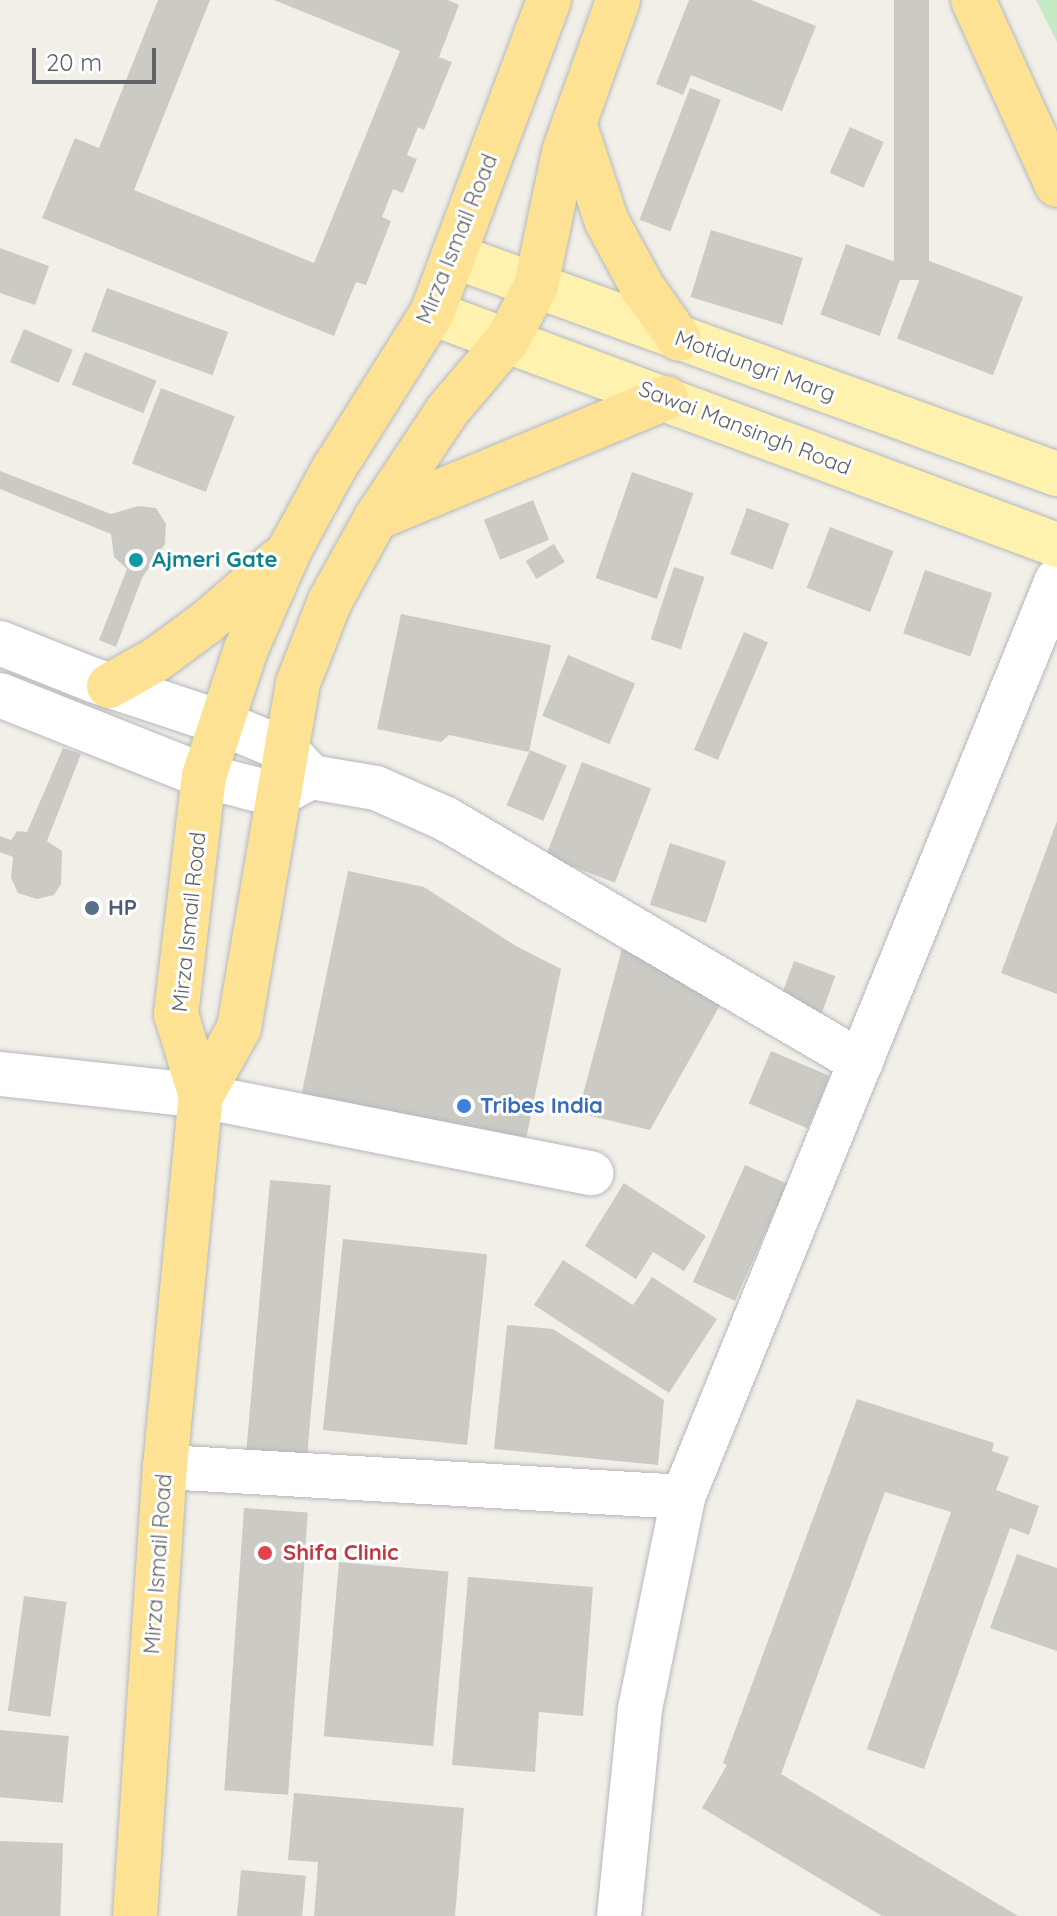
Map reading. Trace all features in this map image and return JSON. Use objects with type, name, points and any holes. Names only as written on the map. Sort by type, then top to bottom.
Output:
[{"type":"highway","name":"Mirza Ismail Road","points":[[135,1916],[165,1467],[201,1096],[176,1014],[204,776],[219,722],[246,649],[291,547],[333,470],[432,313],[549,0]]},
{"type":"highway","points":[[201,1096],[239,1028],[291,774],[298,683],[330,601],[376,518],[447,411],[508,339],[536,286],[564,152],[618,0]]},
{"type":"highway","points":[[973,0],[1057,185]]},
{"type":"highway","points":[[574,123],[607,222],[643,288],[679,339]]},
{"type":"highway","points":[[376,518],[479,478],[594,426],[666,398]]},
{"type":"highway","points":[[109,686],[157,659],[207,622],[291,547]]},
{"type":"main road","name":"Motidungri Marg","points":[[454,256],[1057,474]]},
{"type":"main road","name":"Sawai Mansingh Road","points":[[432,313],[1057,545]]},
{"type":"street","points":[[619,1916],[640,1709],[683,1497],[1057,580]]},
{"type":"street","points":[[0,643],[109,686],[219,722],[291,774]]},
{"type":"street","points":[[0,695],[204,776],[291,774],[376,788],[446,819],[861,1062]]},
{"type":"street","points":[[0,1074],[201,1096],[591,1173]]},
{"type":"street","points":[[165,1467],[683,1497]]},
{"type":"green space","points":[[1036,0],[1057,0],[1057,42]]},
{"type":"building","points":[[158,0],[210,0],[134,190],[314,263],[400,51],[274,0],[448,0],[459,5],[439,57],[452,62],[424,130],[418,127],[407,155],[417,159],[403,193],[393,189],[382,217],[391,221],[366,285],[356,282],[334,336],[42,218],[75,138],[99,148]]},
{"type":"building","points":[[689,0],[751,0],[816,26],[782,111],[691,75],[683,95],[656,84]]},
{"type":"building","points":[[894,0],[929,0],[929,280],[894,280]]},
{"type":"building","points":[[690,88],[721,100],[670,231],[639,220]]},
{"type":"building","points":[[850,127],[884,142],[863,188],[830,173]]},
{"type":"building","points":[[711,230],[803,258],[782,325],[691,297]]},
{"type":"building","points":[[846,244],[905,266],[880,336],[820,314]]},
{"type":"building","points":[[0,248],[49,266],[35,305],[0,293]]},
{"type":"building","points":[[927,260],[1023,297],[993,375],[897,338]]},
{"type":"building","points":[[107,288],[228,332],[212,375],[91,331]]},
{"type":"building","points":[[24,329],[73,350],[59,383],[10,362]]},
{"type":"building","points":[[85,352],[156,381],[143,413],[72,384]]},
{"type":"building","points":[[161,388],[235,416],[206,492],[132,464]]},
{"type":"building","name":"Ajmeri Gate","points":[[0,471],[111,514],[138,506],[156,508],[166,524],[165,544],[142,578],[116,647],[99,640],[127,569],[114,557],[111,534],[0,489]]},
{"type":"building","points":[[632,472],[693,493],[657,599],[596,578]]},
{"type":"building","points":[[533,500],[549,540],[500,560],[484,520]]},
{"type":"building","points":[[747,508],[789,523],[773,569],[730,554]]},
{"type":"building","points":[[830,527],[893,551],[870,612],[807,588]]},
{"type":"building","points":[[554,544],[565,562],[537,579],[526,561]]},
{"type":"building","points":[[674,567],[704,577],[681,649],[651,639]]},
{"type":"building","points":[[925,570],[992,593],[970,656],[903,633]]},
{"type":"building","points":[[401,614],[551,645],[529,752],[449,735],[441,742],[377,729]]},
{"type":"building","points":[[744,632],[768,642],[718,760],[694,750]]},
{"type":"building","points":[[568,655],[635,684],[609,744],[542,716]]},
{"type":"building","points":[[63,748],[81,754],[47,841],[62,851],[61,884],[54,895],[37,899],[18,893],[11,878],[13,857],[0,852],[0,836],[11,840],[17,831],[27,832]]},
{"type":"building","points":[[530,750],[567,766],[543,821],[507,805]]},
{"type":"building","points":[[582,762],[651,789],[615,883],[546,856]]},
{"type":"building","points":[[1057,821],[1057,994],[1001,973]]},
{"type":"building","points":[[670,843],[726,861],[706,923],[650,905]]},
{"type":"building","points":[[348,871],[424,887],[516,946],[561,969],[524,1149],[300,1102]]},
{"type":"building","points":[[622,949],[723,1000],[650,1130],[578,1113]]},
{"type":"building","points":[[794,961],[835,976],[819,1021],[778,1006]]},
{"type":"building","points":[[771,1051],[830,1076],[808,1128],[749,1103]]},
{"type":"building","points":[[745,1165],[787,1184],[735,1301],[693,1282]]},
{"type":"building","points":[[270,1180],[331,1185],[306,1464],[246,1459]]},
{"type":"building","points":[[624,1183],[706,1236],[684,1271],[653,1252],[636,1279],[585,1246]]},
{"type":"building","points":[[343,1239],[487,1254],[467,1445],[323,1430]]},
{"type":"building","points":[[563,1260],[633,1305],[652,1277],[717,1319],[669,1393],[534,1305]]},
{"type":"building","points":[[507,1325],[553,1329],[664,1400],[658,1465],[494,1449]]},
{"type":"building","points":[[857,1399],[994,1443],[992,1451],[1009,1457],[996,1490],[1039,1506],[1029,1535],[1010,1528],[924,1769],[867,1749],[951,1512],[885,1492],[781,1774],[1018,1916],[882,1916],[702,1808],[727,1765],[723,1763]]},
{"type":"building","points":[[244,1508],[308,1512],[288,1795],[224,1790]]},
{"type":"building","points":[[1017,1554],[1057,1568],[1057,1651],[990,1628]]},
{"type":"building","points":[[339,1562],[449,1572],[433,1746],[324,1736]]},
{"type":"building","points":[[468,1577],[593,1587],[583,1716],[539,1712],[535,1772],[452,1765]]},
{"type":"building","points":[[24,1596],[67,1602],[50,1717],[8,1711]]},
{"type":"building","points":[[0,1730],[69,1736],[63,1803],[0,1797]]},
{"type":"building","points":[[294,1793],[464,1808],[455,1916],[314,1916],[318,1862],[288,1860]]},
{"type":"building","points":[[0,1841],[63,1843],[60,1916],[0,1916]]},
{"type":"building","points":[[241,1870],[306,1876],[302,1916],[237,1916]]},
{"type":"place","name":"Ajmeri Gate","points":[[136,560]]},
{"type":"place","name":"HP","points":[[92,908]]},
{"type":"place","name":"Tribes India","points":[[464,1106]]},
{"type":"place","name":"Shifa Clinic","points":[[265,1553]]}]
